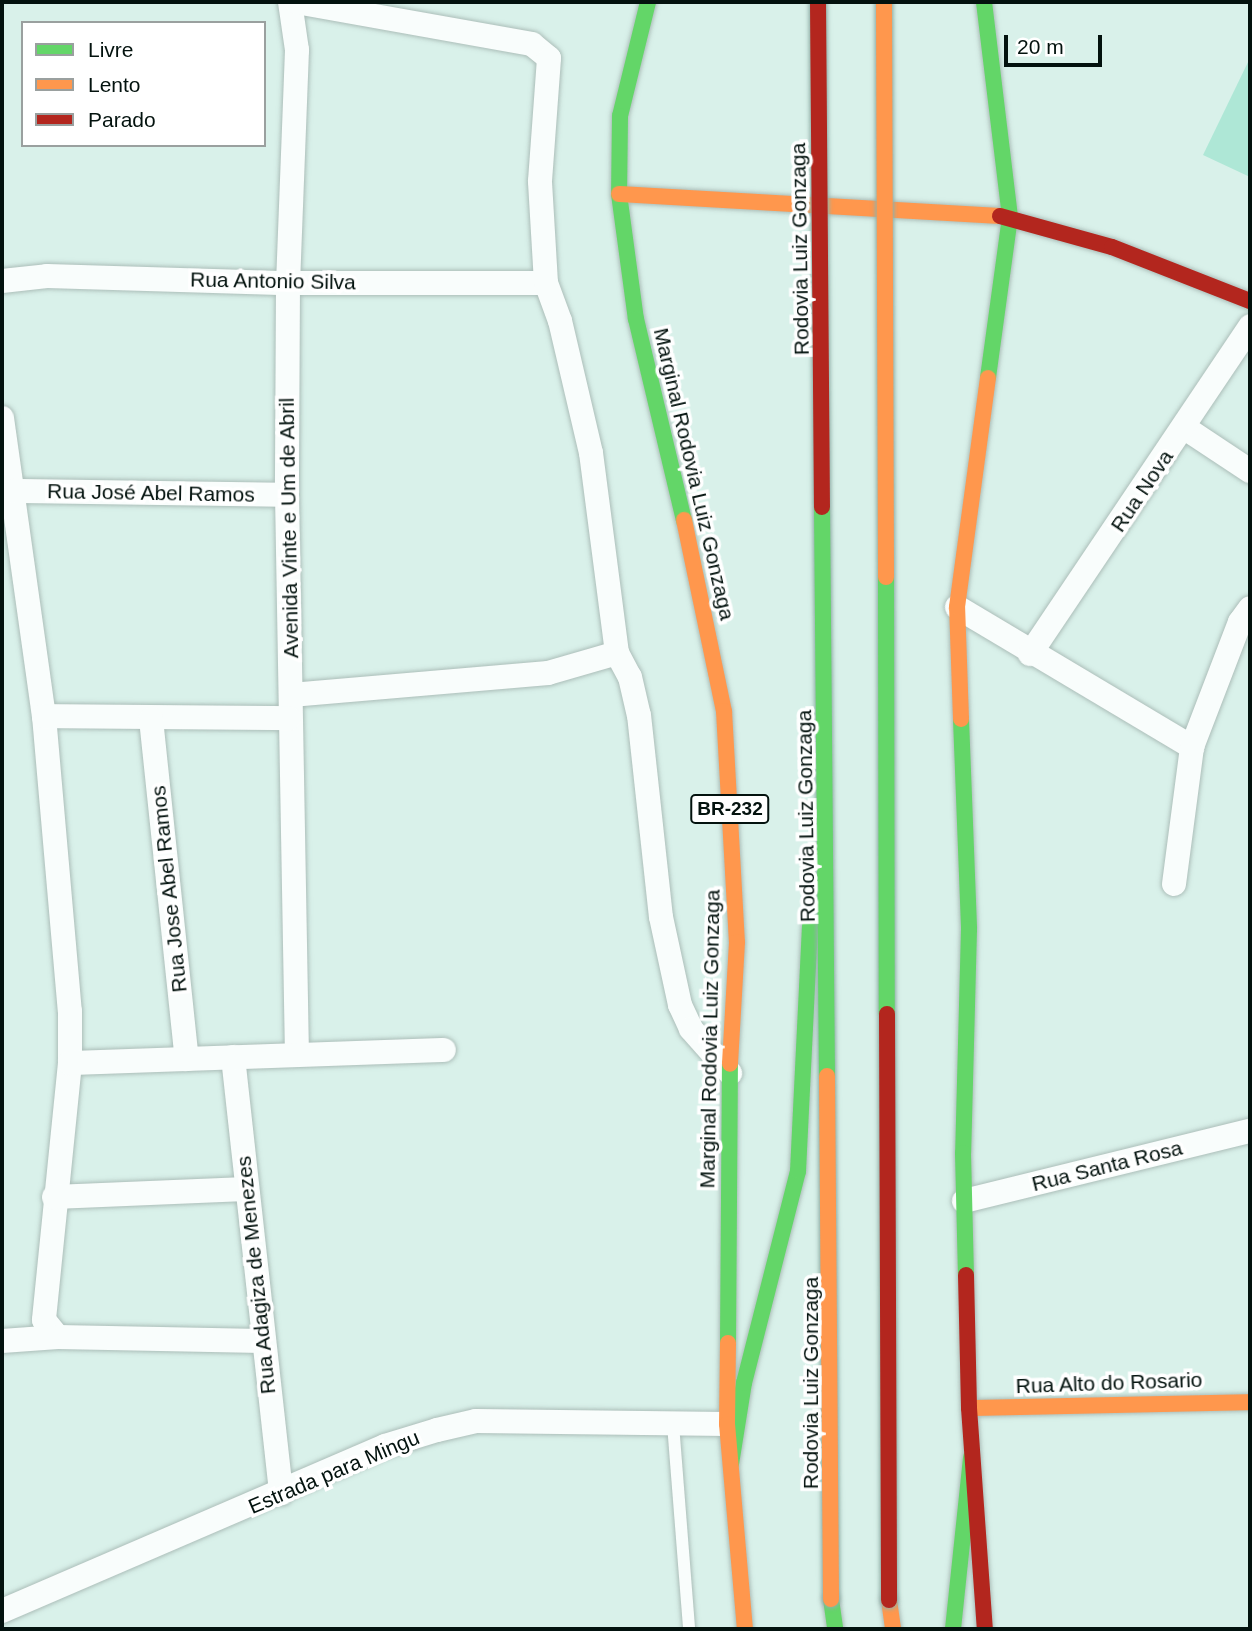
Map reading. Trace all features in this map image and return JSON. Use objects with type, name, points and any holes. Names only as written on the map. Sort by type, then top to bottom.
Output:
[{"type":"main road","name":"Marginal Rodovia Luiz Gonzaga","points":[[648,2],[620,116],[619,194],[636,319],[712,640],[724,711],[737,942],[730,1073],[727,1424],[745,1629]]},
{"type":"main road","name":"Rodovia Luiz Gonzaga","points":[[818,2],[827,771],[831,1599],[835,1629]]},
{"type":"main road","points":[[884,2],[889,1600],[893,1629]]},
{"type":"main road","points":[[985,2],[1010,217],[957,607],[969,929],[964,1201],[969,1408],[985,1629]]},
{"type":"main road","points":[[619,194],[1010,217],[1112,247],[1250,301]]},
{"type":"main road","points":[[731,1464],[744,1383],[798,1171],[809,939],[827,771]]},
{"type":"main road","name":"Rua Alto do Rosario","points":[[969,1408],[1250,1402]]},
{"type":"main road","points":[[953,1629],[971,1458]]},
{"type":"street","name":"Avenida Vinte e Um de Abril","points":[[290,2],[297,50],[288,283],[287,495],[297,1055]]},
{"type":"street","points":[[297,2],[532,44],[549,58],[540,181],[545,283],[560,321],[591,453],[610,620],[617,653],[630,677],[639,715],[661,917],[680,1005],[691,1029],[730,1073]]},
{"type":"street","name":"Rua Antonio Silva","points":[[2,281],[47,276],[288,283],[545,283]]},
{"type":"street","name":"Rua Nova","points":[[1030,654],[1185,428],[1250,326]]},
{"type":"street","points":[[2,418],[15,491],[44,716],[70,1011],[70,1063],[54,1196],[44,1320],[58,1336]]},
{"type":"street","points":[[1185,428],[1250,471]]},
{"type":"street","name":"Rua José Abel Ramos","points":[[15,491],[287,495]]},
{"type":"street","points":[[957,607],[1030,654],[1192,747]]},
{"type":"street","points":[[1174,884],[1192,747],[1240,622],[1250,608]]},
{"type":"street","points":[[44,716],[151,719],[290,706],[548,673],[617,653]]},
{"type":"street","name":"Rua Jose Abel Ramos","points":[[151,719],[187,1059]]},
{"type":"street","points":[[70,1063],[444,1050]]},
{"type":"street","name":"Rua Adagiza de Menezes","points":[[233,1057],[262,1341],[281,1493]]},
{"type":"street","name":"Rua Santa Rosa","points":[[964,1201],[1250,1130]]},
{"type":"street","points":[[54,1196],[246,1189]]},
{"type":"street","points":[[2,1341],[58,1336],[262,1341]]},
{"type":"street","name":"Estrada para Mingu","points":[[2,1611],[385,1447],[476,1421],[727,1424]]},
{"type":"lane","points":[[673,1423],[689,1629]]},
{"type":"green space","points":[[1250,58],[1250,177],[1203,155]]},
{"type":"traffic: fast","points":[[648,2],[620,116],[619,194],[636,319],[684,520]]},
{"type":"traffic: fast","points":[[984,2],[1010,217],[988,378]]},
{"type":"traffic: fast","points":[[822,507],[827,1076]]},
{"type":"traffic: fast","points":[[886,577],[887,1014]]},
{"type":"traffic: fast","points":[[961,719],[969,929],[963,1153],[966,1275]]},
{"type":"traffic: fast","points":[[731,1464],[744,1383],[798,1171],[810,926]]},
{"type":"traffic: fast","points":[[728,1343],[730,1064]]},
{"type":"traffic: fast","points":[[953,1629],[971,1458]]},
{"type":"traffic: fast","points":[[831,1599],[835,1629]]},
{"type":"traffic: slow","points":[[884,2],[886,577]]},
{"type":"traffic: slow","points":[[619,194],[1000,216]]},
{"type":"traffic: slow","points":[[961,719],[957,607],[988,378]]},
{"type":"traffic: slow","points":[[684,520],[724,711],[737,942],[730,1064]]},
{"type":"traffic: slow","points":[[827,1076],[831,1599]]},
{"type":"traffic: slow","points":[[728,1343],[727,1424],[745,1629]]},
{"type":"traffic: slow","points":[[969,1408],[1250,1402]]},
{"type":"traffic: slow","points":[[889,1600],[893,1629]]},
{"type":"traffic: jam","points":[[818,2],[822,507]]},
{"type":"traffic: jam","points":[[1000,216],[1112,247],[1250,301]]},
{"type":"traffic: jam","points":[[887,1014],[889,1600]]},
{"type":"traffic: jam","points":[[966,1275],[969,1408],[985,1629]]}]
